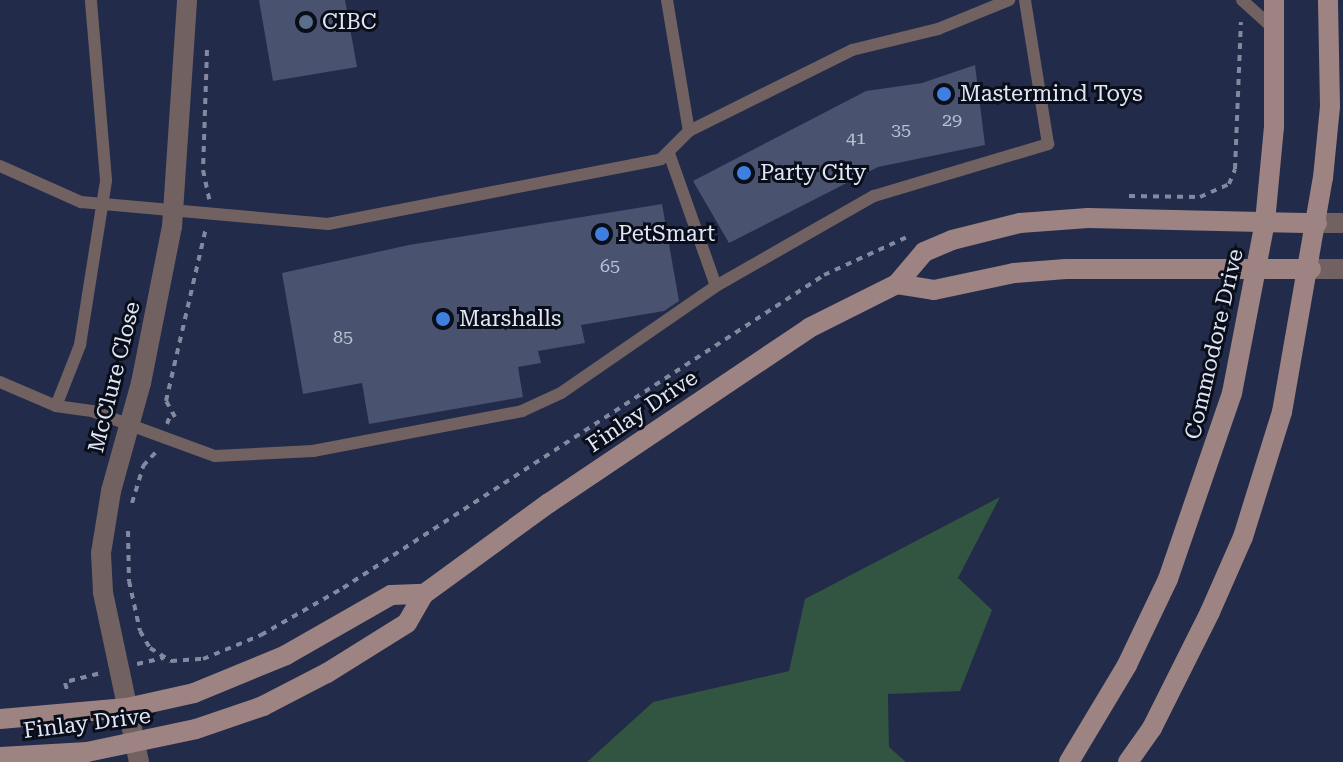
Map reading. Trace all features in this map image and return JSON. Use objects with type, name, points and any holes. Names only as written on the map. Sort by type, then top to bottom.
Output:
[{"type":"street","name":"McClure Close","points":[[137,753],[103,592],[101,553],[111,491],[130,425],[173,213],[187,0]]},
{"type":"street","name":"Commodore Drive","points":[[1069,762],[1127,665],[1168,579],[1232,393],[1265,222],[1274,127],[1274,0]]},
{"type":"street","points":[[1128,762],[1174,686],[1243,537],[1282,412],[1311,269],[1317,223],[1330,106],[1328,0]]},
{"type":"street","name":"Finlay Drive","points":[[0,757],[137,753],[230,719],[296,690],[407,623],[424,594],[809,328],[897,284],[924,252],[973,232],[1020,223],[1088,218],[1317,223]]},
{"type":"street","points":[[1317,223],[1343,223]]},
{"type":"street","points":[[897,284],[934,290],[1014,273],[1066,269],[1343,269]]},
{"type":"street","name":"Finlay Drive","points":[[0,719],[127,708],[225,682],[316,640],[391,595],[424,594]]},
{"type":"lane","points":[[56,406],[80,345],[93,279],[99,205],[106,180],[105,136],[91,0]]},
{"type":"lane","points":[[667,0],[689,131]]},
{"type":"lane","points":[[0,166],[99,205],[328,224],[636,167],[670,156],[689,131],[852,50],[938,29],[1009,0]]},
{"type":"lane","points":[[0,382],[56,406],[92,411],[215,456],[268,456],[522,411],[561,393],[716,286],[874,196],[1048,144],[1025,0]]},
{"type":"lane","points":[[1242,0],[1274,29]]},
{"type":"lane","points":[[670,156],[716,286]]},
{"type":"path","points":[[130,515],[143,466],[155,455],[171,413]]},
{"type":"path","points":[[128,528],[134,610],[150,648],[163,658]]},
{"type":"shaded area","points":[[0,0],[1343,0],[1343,762],[906,762],[889,747],[888,693],[958,578],[999,497],[789,671],[653,702],[587,762],[0,762]]},
{"type":"green space","points":[[1000,497],[958,578],[992,610],[960,691],[888,694],[889,747],[906,762],[587,762],[653,702],[789,671],[805,599]]},
{"type":"building","name":"CIBC","points":[[259,0],[345,0],[357,67],[273,81]]},
{"type":"building","points":[[975,65],[985,145],[878,167],[729,243],[693,181],[866,91],[922,83]]},
{"type":"building","points":[[662,204],[679,301],[664,311],[581,325],[585,343],[538,351],[541,363],[518,367],[523,397],[369,424],[362,383],[303,394],[282,273],[409,245]]},
{"type":"place","name":"CIBC","points":[[306,22]]},
{"type":"place","name":"Mastermind Toys","points":[[944,94]]},
{"type":"place","name":"Party City","points":[[744,173]]},
{"type":"place","name":"PetSmart","points":[[602,234]]},
{"type":"place","name":"Marshalls","points":[[443,319]]}]
